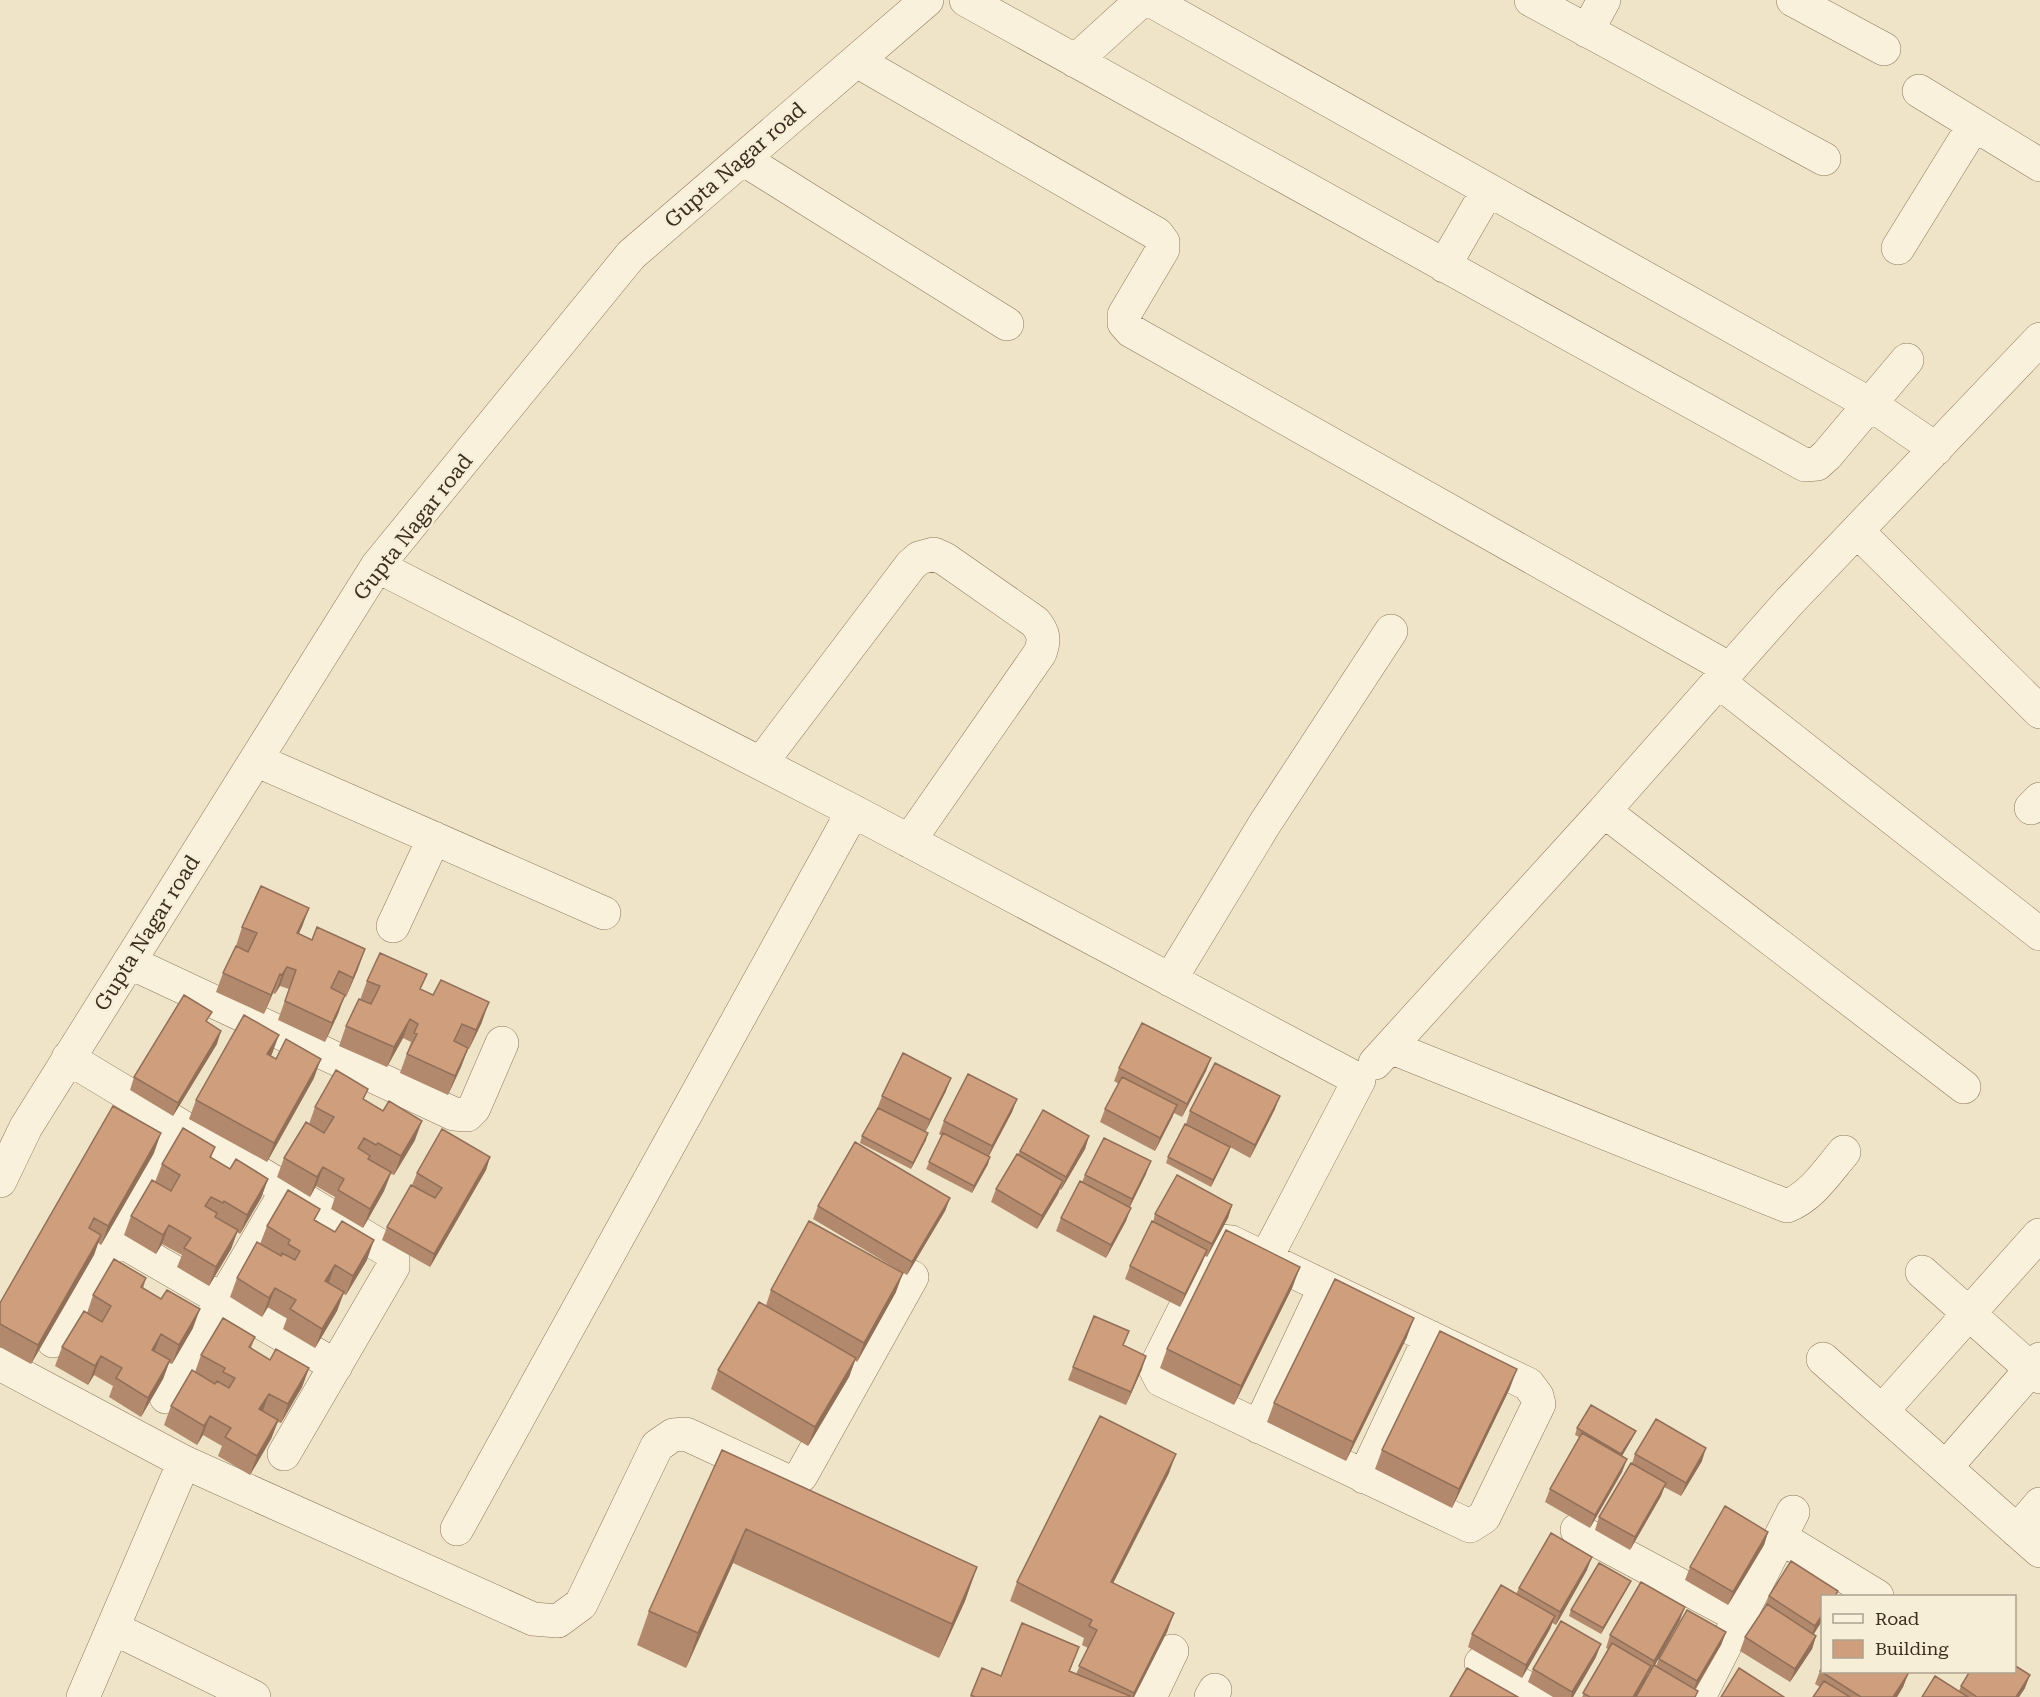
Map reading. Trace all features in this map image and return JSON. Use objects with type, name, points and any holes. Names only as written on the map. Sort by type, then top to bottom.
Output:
[{"type":"street","name":"Gupta Nagar road","points":[[0,1181],[26,1127],[68,1058],[377,566],[631,255],[927,0]]},
{"type":"street","points":[[966,0],[1805,465],[1817,464],[1827,455],[1907,360]]},
{"type":"street","points":[[1075,61],[1142,0]]},
{"type":"street","points":[[1150,0],[1870,404],[1936,449]]},
{"type":"street","points":[[1531,0],[1824,159]]},
{"type":"street","points":[[1587,31],[1604,0]]},
{"type":"street","points":[[1804,3],[1884,49]]},
{"type":"street","points":[[857,61],[1157,234],[1163,242],[1162,249],[1124,315],[1124,323],[1131,331],[1724,675],[2040,934]]},
{"type":"street","points":[[1919,91],[2040,165]]},
{"type":"street","points":[[1898,248],[1974,125]]},
{"type":"street","points":[[743,159],[1007,324]]},
{"type":"street","points":[[1444,266],[1488,190]]},
{"type":"street","points":[[1266,1258],[1359,1080],[1604,811],[1724,675],[2040,339]]},
{"type":"street","points":[[1857,531],[2040,712]]},
{"type":"street","points":[[761,763],[911,565],[919,558],[934,554],[945,559],[1035,622],[1042,631],[1044,642],[1040,652],[909,841]]},
{"type":"street","points":[[377,566],[853,811],[1359,1080]]},
{"type":"street","points":[[1170,980],[1264,825],[1391,631]]},
{"type":"street","points":[[256,760],[604,913]]},
{"type":"street","points":[[457,1529],[853,811]]},
{"type":"street","points":[[1604,811],[1964,1087]]},
{"type":"street","points":[[393,926],[434,838]]},
{"type":"street","points":[[129,962],[454,1114],[466,1115],[474,1108],[502,1043]]},
{"type":"street","points":[[1390,1047],[1787,1206],[1798,1202],[1810,1192],[1844,1152]]},
{"type":"street","points":[[68,1058],[387,1250],[393,1258],[393,1267],[284,1454]]},
{"type":"street","points":[[53,1341],[183,1127]]},
{"type":"street","points":[[166,1397],[287,1190]]},
{"type":"street","points":[[1882,1411],[2039,1235]]},
{"type":"street","points":[[116,1238],[336,1366]]},
{"type":"street","points":[[1221,1241],[1231,1242],[1266,1258],[1527,1384],[1537,1396],[1539,1404],[1484,1517],[1470,1526],[1161,1380],[1155,1368],[1216,1246],[1221,1241]]},
{"type":"street","points":[[1922,1272],[1968,1313],[2037,1368],[1946,1467]]},
{"type":"street","points":[[0,1364],[184,1462],[533,1619],[558,1621],[581,1604],[657,1446],[673,1435],[686,1434],[785,1480],[794,1481],[801,1476],[912,1277]]},
{"type":"street","points":[[1259,1427],[1325,1287]]},
{"type":"street","points":[[1364,1477],[1430,1337]]},
{"type":"street","points":[[1823,1359],[2028,1541],[2040,1504]]},
{"type":"street","points":[[83,1697],[184,1462]]},
{"type":"street","points":[[1699,1697],[1787,1524],[1876,1595]]},
{"type":"street","points":[[1577,1530],[1740,1617]]},
{"type":"street","points":[[112,1628],[254,1697]]},
{"type":"street","points":[[1150,1697],[1172,1651]]},
{"type":"street","points":[[1481,1663],[1537,1695]]},
{"type":"building","points":[[261,886],[309,908],[297,933],[312,940],[317,927],[365,949],[353,978],[339,971],[331,988],[345,995],[332,1023],[285,1001],[296,970],[287,967],[282,975],[280,974],[271,995],[223,973],[236,946],[248,952],[257,933],[242,927]]},
{"type":"building","points":[[380,953],[427,974],[420,989],[433,995],[441,980],[489,1002],[476,1030],[462,1024],[454,1041],[468,1048],[455,1076],[407,1054],[417,1034],[414,1033],[418,1024],[410,1019],[394,1047],[346,1026],[359,999],[371,1004],[380,986],[367,981]]},
{"type":"building","points":[[184,995],[212,1012],[206,1021],[221,1031],[178,1103],[134,1077]]},
{"type":"building","points":[[244,1015],[279,1035],[267,1054],[276,1059],[286,1039],[321,1059],[274,1143],[196,1100]]},
{"type":"building","points":[[1142,1023],[1211,1058],[1187,1104],[1119,1068]]},
{"type":"building","points":[[903,1053],[951,1078],[930,1120],[882,1096]]},
{"type":"building","points":[[1215,1063],[1280,1096],[1255,1145],[1190,1111]]},
{"type":"building","points":[[336,1070],[368,1089],[363,1099],[383,1111],[389,1101],[422,1121],[401,1156],[364,1138],[358,1148],[370,1156],[368,1159],[391,1172],[370,1209],[338,1190],[344,1179],[323,1167],[317,1177],[284,1158],[306,1122],[324,1133],[334,1117],[315,1107]]},
{"type":"building","points":[[968,1074],[1017,1099],[992,1146],[944,1121]]},
{"type":"building","points":[[1122,1077],[1177,1105],[1160,1138],[1105,1109]]},
{"type":"building","points":[[113,1106],[161,1133],[108,1226],[94,1218],[89,1228],[101,1235],[38,1345],[0,1324],[0,1303]]},
{"type":"building","points":[[878,1108],[928,1133],[913,1163],[862,1136]]},
{"type":"building","points":[[1043,1110],[1089,1136],[1066,1177],[1020,1151]]},
{"type":"building","points":[[1185,1124],[1230,1147],[1213,1180],[1168,1157]]},
{"type":"building","points":[[183,1128],[215,1147],[210,1157],[230,1169],[236,1159],[268,1179],[247,1215],[224,1201],[223,1203],[211,1197],[205,1206],[217,1213],[215,1217],[238,1230],[216,1267],[184,1248],[191,1238],[169,1225],[163,1235],[131,1216],[152,1180],[171,1191],[180,1175],[162,1164]]},
{"type":"building","points":[[442,1129],[490,1157],[434,1254],[387,1227],[411,1185],[435,1198],[442,1188],[417,1173]]},
{"type":"building","points":[[943,1133],[990,1157],[974,1186],[929,1162]]},
{"type":"building","points":[[1104,1138],[1151,1161],[1132,1199],[1085,1175]]},
{"type":"building","points":[[855,1142],[950,1198],[912,1262],[818,1206]]},
{"type":"building","points":[[1017,1154],[1063,1181],[1042,1216],[996,1189]]},
{"type":"building","points":[[1177,1175],[1232,1205],[1212,1244],[1155,1214]]},
{"type":"building","points":[[1080,1181],[1131,1208],[1111,1245],[1061,1218]]},
{"type":"building","points":[[288,1190],[320,1209],[314,1220],[335,1232],[342,1221],[374,1240],[353,1276],[335,1265],[325,1281],[344,1292],[322,1329],[290,1309],[296,1300],[275,1288],[269,1298],[237,1278],[257,1242],[281,1256],[282,1253],[295,1260],[300,1251],[288,1244],[290,1240],[267,1226]]},
{"type":"building","points":[[809,1221],[903,1273],[864,1343],[771,1290]]},
{"type":"building","points":[[1152,1221],[1207,1250],[1185,1294],[1130,1266]]},
{"type":"building","points":[[1226,1230],[1300,1267],[1241,1386],[1167,1349]]},
{"type":"building","points":[[114,1259],[146,1278],[141,1287],[161,1299],[167,1290],[200,1309],[179,1345],[161,1334],[152,1350],[170,1360],[148,1398],[116,1378],[122,1368],[101,1356],[95,1366],[62,1347],[84,1311],[102,1322],[111,1306],[93,1295]]},
{"type":"building","points":[[1335,1279],[1414,1318],[1353,1442],[1274,1403]]},
{"type":"building","points":[[759,1302],[856,1358],[815,1427],[718,1370]]},
{"type":"building","points":[[1094,1316],[1129,1331],[1123,1345],[1146,1356],[1131,1392],[1073,1367]]},
{"type":"building","points":[[223,1318],[255,1337],[249,1347],[270,1360],[276,1349],[309,1368],[288,1404],[269,1394],[259,1409],[278,1420],[257,1456],[225,1437],[231,1428],[210,1416],[204,1426],[171,1406],[192,1370],[215,1384],[217,1381],[229,1388],[235,1378],[223,1372],[225,1368],[201,1355]]},
{"type":"building","points":[[1440,1331],[1517,1369],[1459,1489],[1382,1450]]},
{"type":"building","points":[[1591,1405],[1636,1431],[1621,1454],[1577,1428]]},
{"type":"building","points":[[1100,1416],[1176,1454],[1111,1582],[1174,1613],[1134,1693],[1079,1666],[1097,1630],[1089,1626],[1092,1620],[1017,1582]]},
{"type":"building","points":[[1656,1419],[1706,1448],[1686,1483],[1635,1454]]},
{"type":"building","points":[[1582,1433],[1627,1459],[1595,1515],[1550,1489]]},
{"type":"building","points":[[722,1450],[977,1567],[952,1624],[746,1529],[698,1633],[649,1611]]},
{"type":"building","points":[[1631,1463],[1666,1483],[1635,1537],[1599,1517]]},
{"type":"building","points":[[1725,1506],[1768,1532],[1733,1592],[1690,1567]]},
{"type":"building","points":[[1551,1533],[1592,1557],[1560,1612],[1519,1588]]},
{"type":"building","points":[[1791,1561],[1838,1591],[1836,1595],[1821,1595],[1821,1617],[1815,1626],[1769,1596]]},
{"type":"building","points":[[1599,1563],[1631,1581],[1603,1628],[1571,1610]]},
{"type":"building","points":[[1641,1582],[1685,1607],[1654,1661],[1610,1635]]},
{"type":"building","points":[[1501,1585],[1555,1616],[1526,1665],[1472,1634]]},
{"type":"building","points":[[1767,1604],[1816,1636],[1795,1669],[1745,1637]]},
{"type":"building","points":[[1687,1610],[1726,1632],[1697,1681],[1659,1659]]},
{"type":"building","points":[[1561,1621],[1601,1644],[1572,1692],[1533,1669]]},
{"type":"building","points":[[1022,1623],[1079,1647],[1069,1671],[1130,1697],[975,1697],[971,1695],[982,1668],[1001,1676]]},
{"type":"building","points":[[1612,1643],[1651,1666],[1633,1697],[1590,1697],[1583,1693]]},
{"type":"building","points":[[1654,1665],[1698,1691],[1695,1697],[1636,1697]]},
{"type":"building","points":[[2016,1666],[2030,1675],[2016,1697],[1977,1697],[1961,1686],[1969,1673],[2016,1673]]},
{"type":"building","points":[[1467,1668],[1518,1697],[1450,1697]]},
{"type":"building","points":[[1739,1668],[1784,1697],[1721,1697]]},
{"type":"building","points":[[1823,1673],[1908,1674],[1893,1697],[1861,1697]]},
{"type":"building","points":[[1935,1676],[1968,1697],[1922,1697]]},
{"type":"building","points":[[1824,1681],[1850,1697],[1813,1697]]}]
